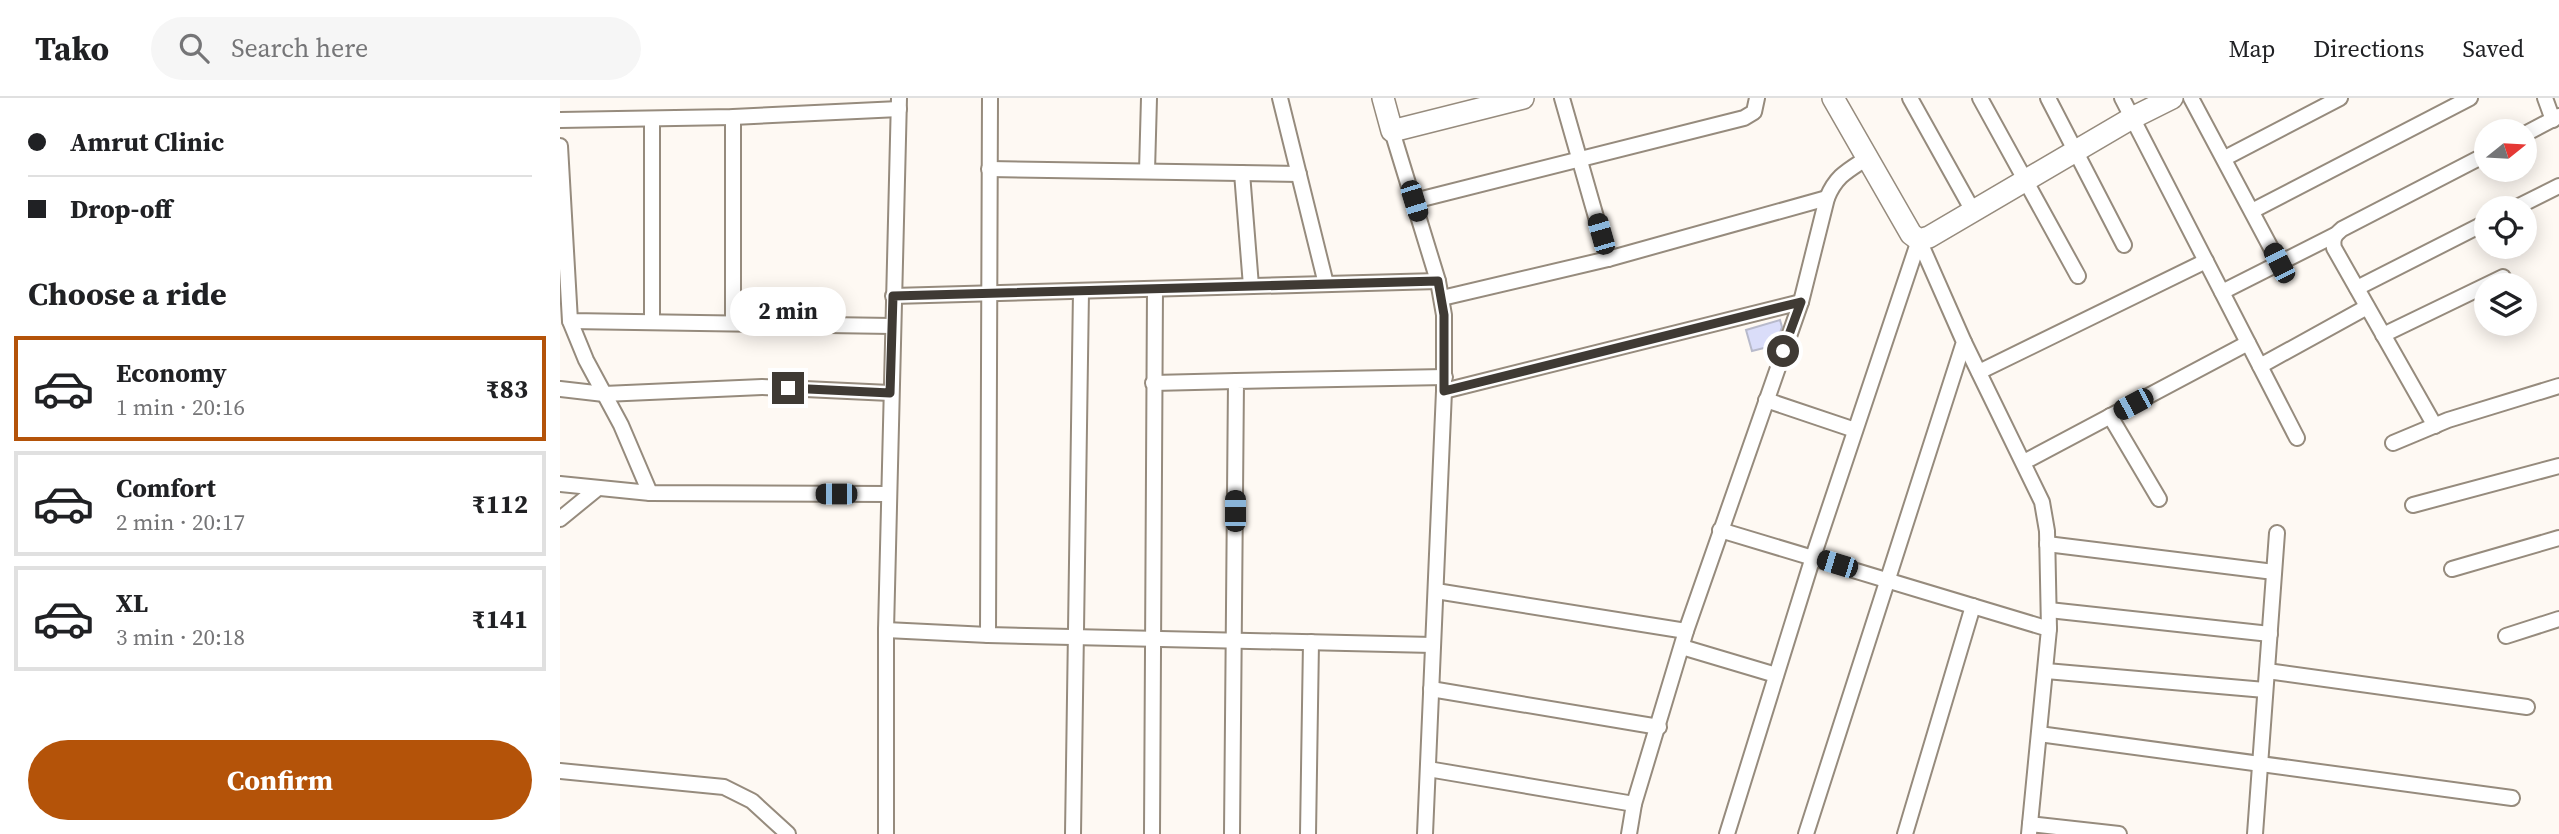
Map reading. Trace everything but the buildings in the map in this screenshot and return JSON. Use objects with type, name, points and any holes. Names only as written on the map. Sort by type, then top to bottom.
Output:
[{"type":"street","points":[[988,635],[990,98]]},
{"type":"street","points":[[1147,172],[1149,98]]},
{"type":"street","points":[[1280,98],[1326,284]]},
{"type":"street","points":[[1383,98],[1438,281],[1444,315],[1444,384],[1425,834]]},
{"type":"street","points":[[1392,131],[1523,98]]},
{"type":"street","points":[[1562,98],[1608,259]]},
{"type":"street","points":[[1414,201],[1744,118],[1754,112],[1757,98]]},
{"type":"street","points":[[1833,98],[1911,234],[1919,240],[1964,342],[2042,502],[2047,544],[2049,629],[2029,829],[2119,834]]},
{"type":"street","points":[[1910,98],[1973,211]]},
{"type":"street","points":[[1980,98],[2078,276]]},
{"type":"street","points":[[2048,98],[2124,245]]},
{"type":"street","points":[[2122,98],[2297,438]]},
{"type":"street","points":[[1919,240],[1929,237],[2074,151],[2172,98]]},
{"type":"street","points":[[2191,98],[2279,263]]},
{"type":"street","points":[[2225,158],[2340,98]]},
{"type":"street","points":[[2252,211],[2470,98]]},
{"type":"street","points":[[2538,127],[2556,118],[2545,98]]},
{"type":"street","points":[[560,120],[733,117],[899,104],[890,393],[886,834]]},
{"type":"street","points":[[733,117],[733,323]]},
{"type":"street","points":[[652,119],[652,322]]},
{"type":"street","points":[[560,146],[570,321],[586,360],[621,425],[650,493]]},
{"type":"street","points":[[1629,834],[1634,804],[1686,631],[1801,302],[1827,198],[1833,183],[1843,172],[1867,158]]},
{"type":"street","points":[[2222,292],[2474,161]]},
{"type":"street","points":[[989,169],[1299,174]]},
{"type":"street","points":[[1242,173],[1251,286]]},
{"type":"street","points":[[2537,197],[2559,186]]},
{"type":"street","points":[[1442,298],[1608,259],[1827,198]]},
{"type":"street","points":[[2357,288],[2474,229]]},
{"type":"street","points":[[2335,235],[2334,248],[2435,426]]},
{"type":"street","points":[[1727,834],[1812,557],[1919,240]]},
{"type":"street","points":[[1979,372],[2206,261]]},
{"type":"street","points":[[893,296],[1438,281]]},
{"type":"street","points":[[1152,834],[1155,289]]},
{"type":"street","points":[[1073,834],[1081,290]]},
{"type":"street","points":[[2383,335],[2474,291]]},
{"type":"street","points":[[1153,383],[1236,381],[1444,384],[1801,302]]},
{"type":"street","points":[[2260,366],[2367,307]]},
{"type":"street","points":[[570,321],[892,326]]},
{"type":"street","points":[[1806,834],[1964,342]]},
{"type":"street","points":[[2024,462],[2248,343]]},
{"type":"street","points":[[1232,834],[1236,381]]},
{"type":"street","points":[[2393,443],[2435,426],[2559,386]]},
{"type":"street","points":[[560,389],[604,394],[762,387],[890,393]]},
{"type":"street","points":[[1766,400],[1855,430]]},
{"type":"street","points":[[2110,416],[2159,499]]},
{"type":"street","points":[[2413,505],[2559,466]]},
{"type":"street","points":[[560,484],[650,493],[889,494]]},
{"type":"street","points":[[560,519],[598,488]]},
{"type":"street","points":[[1720,530],[2049,629]]},
{"type":"street","points":[[2255,834],[2277,533]]},
{"type":"street","points":[[2452,569],[2559,538]]},
{"type":"street","points":[[2047,544],[2274,572]]},
{"type":"street","points":[[1436,591],[1686,631]]},
{"type":"street","points":[[1905,834],[1973,606]]},
{"type":"street","points":[[2049,610],[2270,634]]},
{"type":"street","points":[[2506,636],[2559,619]]},
{"type":"street","points":[[886,630],[988,635],[1433,645]]},
{"type":"street","points":[[1308,834],[1311,642]]},
{"type":"street","points":[[1682,647],[1776,676]]},
{"type":"street","points":[[2046,671],[2266,690]]},
{"type":"street","points":[[2267,671],[2527,707]]},
{"type":"street","points":[[1431,689],[1659,727]]},
{"type":"street","points":[[2039,734],[2512,798]]},
{"type":"street","points":[[1428,769],[1634,804]]},
{"type":"street","points":[[560,771],[724,787],[752,801],[789,834]]},
{"type":"route","points":[[788,388],[890,393],[893,296],[1438,281],[1444,315],[1444,391],[1801,302],[1783,351]]}]
